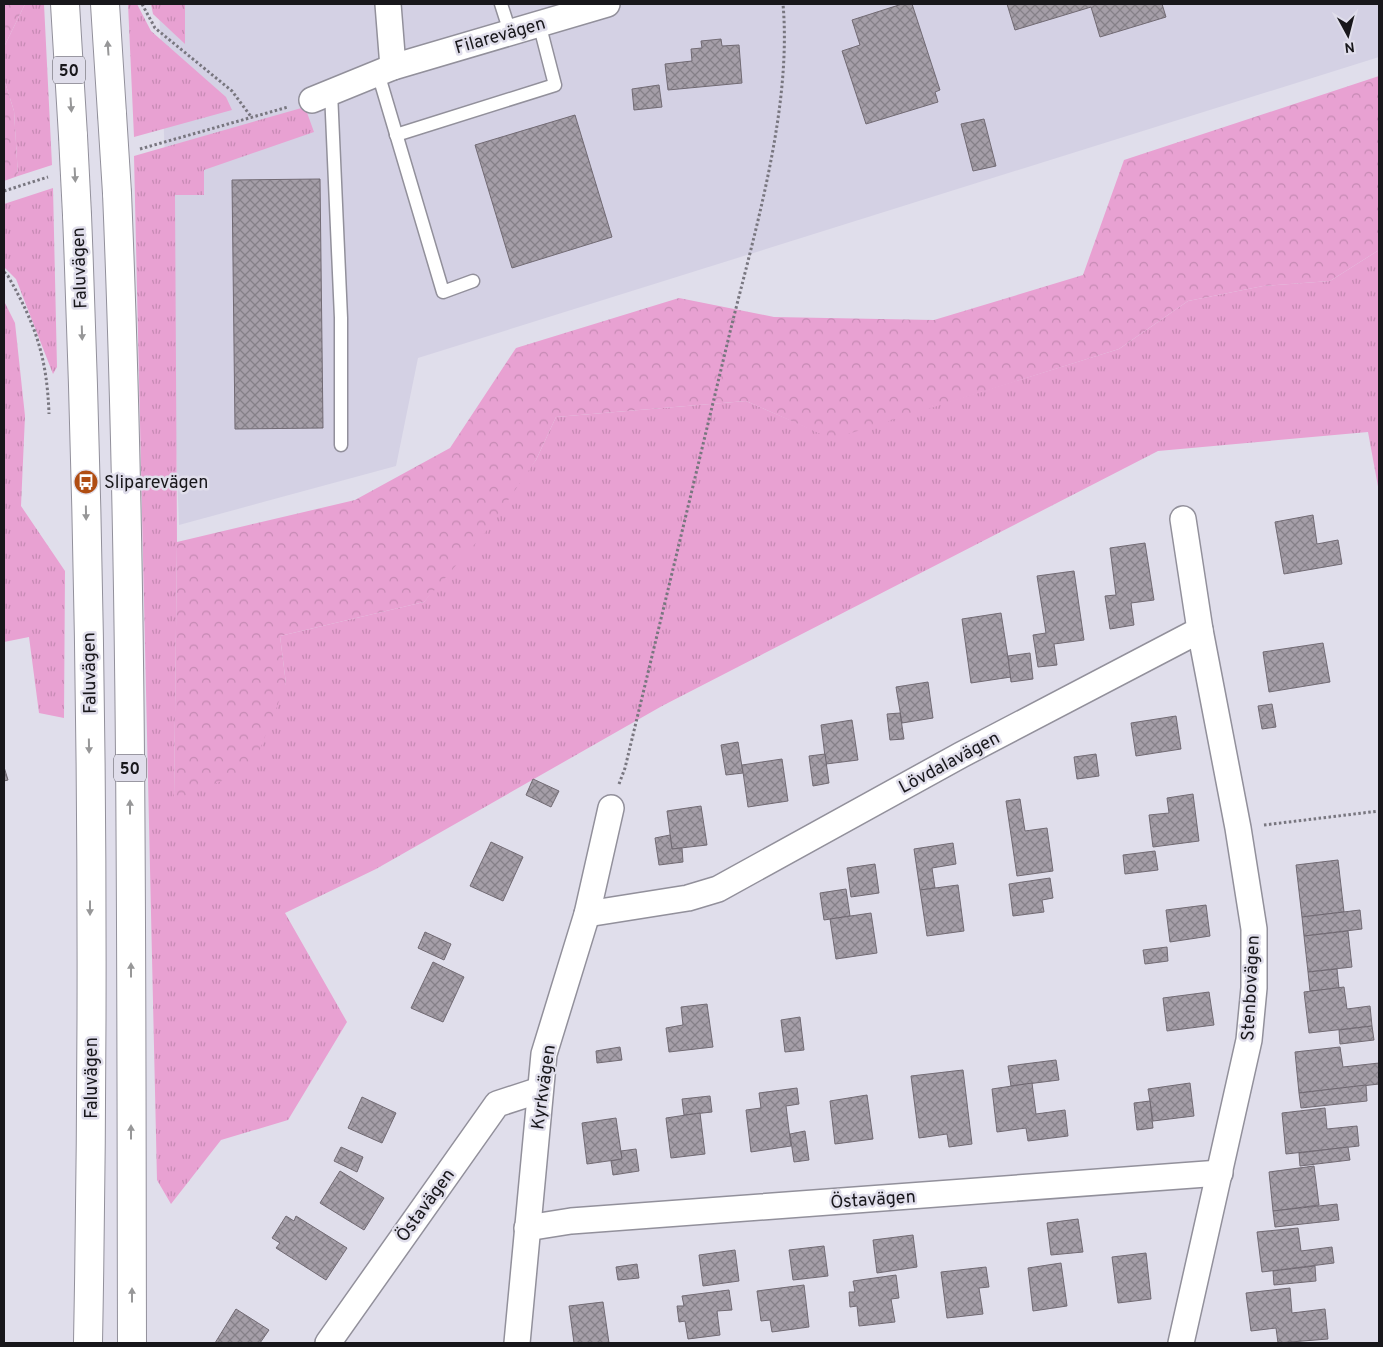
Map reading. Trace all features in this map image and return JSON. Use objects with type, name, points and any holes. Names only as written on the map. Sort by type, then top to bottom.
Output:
[{"type":"highway","name":"Faluvägen","points":[[65,4],[77,215],[88,571],[91,1093],[88,1343]]},
{"type":"highway","name":"50","points":[[105,4],[117,193],[124,365],[129,612],[132,1343]]},
{"type":"street","points":[[385,70],[388,4]]},
{"type":"street","name":"Filarevägen","points":[[322,96],[385,70],[607,4]]},
{"type":"street","points":[[1183,519],[1200,630]]},
{"type":"street","name":"Stenbovägen","points":[[1181,1343],[1249,1040],[1254,988],[1254,929],[1238,828],[1200,630]]},
{"type":"street","name":"Lövdalavägen","points":[[587,914],[688,898],[718,889],[961,755],[1200,630]]},
{"type":"street","name":"Kyrkvägen","points":[[517,1343],[544,1054],[587,914],[610,808]]},
{"type":"street","name":"Östavägen","points":[[328,1343],[497,1104],[540,1090]]},
{"type":"street","name":"Östavägen","points":[[527,1228],[571,1221],[1220,1173]]},
{"type":"lane","points":[[501,4],[510,32]]},
{"type":"lane","points":[[396,135],[555,85],[539,23]]},
{"type":"lane","points":[[385,70],[396,135],[443,292],[473,281]]},
{"type":"lane","points":[[322,96],[341,318],[341,445]]},
{"type":"path","points":[[142,4],[155,28],[232,91],[252,118]]},
{"type":"path","points":[[610,808],[625,768],[760,208],[783,76],[786,40],[783,4]]},
{"type":"path","points":[[133,151],[252,118],[322,96]]},
{"type":"path","points":[[4,191],[50,177]]},
{"type":"path","points":[[4,272],[28,312],[40,347],[47,377],[49,414]]},
{"type":"path","points":[[1238,828],[1379,811]]},
{"type":"shaded area","points":[[159,4],[1379,4],[1379,57],[418,358],[396,466],[179,525]]},
{"type":"green space","points":[[4,4],[25,4],[4,47]]},
{"type":"green space","points":[[25,4],[44,4],[52,165],[18,176],[14,111],[4,79],[4,47]]},
{"type":"green space","points":[[128,4],[137,4],[151,31],[226,97],[232,110],[134,137]]},
{"type":"green space","points":[[151,4],[185,4],[185,44],[153,14]]},
{"type":"green space","points":[[1379,76],[1379,250],[1330,281],[1263,286],[1188,301],[1119,349],[832,439],[746,401],[556,417],[536,460],[488,529],[424,602],[280,636],[286,684],[252,769],[174,800],[177,542],[355,500],[450,448],[516,348],[679,298],[774,317],[934,320],[1083,275],[1124,160]]},
{"type":"green space","points":[[4,79],[14,111],[18,176],[4,181]]},
{"type":"green space","points":[[305,107],[314,132],[204,170],[204,195],[175,195],[177,542],[174,799],[286,684],[280,636],[424,602],[536,460],[556,417],[746,401],[832,438],[1119,349],[1188,301],[1263,286],[1330,281],[1379,250],[1379,492],[1368,432],[1158,451],[662,706],[376,869],[285,913],[347,1022],[288,1120],[221,1140],[171,1204],[157,1180],[134,156]]},
{"type":"green space","points":[[53,188],[57,367],[53,374],[16,279],[4,267],[4,204]]},
{"type":"green space","points":[[4,301],[15,323],[25,416],[21,506],[65,571],[64,718],[39,713],[29,637],[4,642]]},
{"type":"building","points":[[902,4],[912,4],[940,90],[935,92],[938,102],[866,124],[842,51],[860,45],[852,20]]},
{"type":"building","points":[[1007,4],[1162,4],[1166,17],[1100,37],[1091,7],[1015,30]]},
{"type":"building","points":[[721,39],[722,46],[739,45],[742,83],[668,90],[665,64],[692,61],[691,49],[702,48],[701,41]]},
{"type":"building","points":[[659,85],[662,107],[634,110],[632,89]]},
{"type":"building","points":[[575,115],[612,237],[512,268],[475,145]]},
{"type":"building","points":[[984,119],[996,166],[973,171],[961,124]]},
{"type":"building","points":[[320,179],[323,428],[235,429],[232,180]]},
{"type":"building","points":[[1313,515],[1317,544],[1338,540],[1342,564],[1284,574],[1275,522]]},
{"type":"building","points":[[1145,543],[1154,600],[1131,603],[1134,625],[1110,629],[1105,596],[1116,595],[1110,548]]},
{"type":"building","points":[[1074,571],[1084,640],[1054,644],[1057,665],[1038,667],[1033,635],[1046,633],[1037,576]]},
{"type":"building","points":[[1001,613],[1011,677],[971,683],[962,619]]},
{"type":"building","points":[[1323,643],[1330,682],[1269,692],[1263,652]]},
{"type":"building","points":[[1030,653],[1033,679],[1011,682],[1008,656]]},
{"type":"building","points":[[928,682],[933,718],[902,723],[896,687]]},
{"type":"building","points":[[1272,704],[1276,727],[1262,729],[1258,706]]},
{"type":"building","points":[[900,713],[904,739],[890,740],[887,714]]},
{"type":"building","points":[[1176,716],[1181,749],[1136,756],[1131,723]]},
{"type":"building","points":[[852,720],[858,760],[826,764],[821,725]]},
{"type":"building","points":[[738,742],[743,773],[726,775],[721,745]]},
{"type":"building","points":[[825,754],[829,783],[813,786],[809,756]]},
{"type":"building","points":[[1096,754],[1099,776],[1077,779],[1074,757]]},
{"type":"building","points":[[782,759],[788,801],[748,807],[742,765]]},
{"type":"building","points":[[4,767],[8,780],[4,781]]},
{"type":"building","points":[[533,779],[559,791],[551,807],[526,795]]},
{"type":"building","points":[[1193,794],[1199,841],[1153,847],[1149,815],[1169,813],[1167,798]]},
{"type":"building","points":[[1020,799],[1025,831],[1047,828],[1053,871],[1017,876],[1006,801]]},
{"type":"building","points":[[701,806],[707,845],[672,849],[667,811]]},
{"type":"building","points":[[670,835],[672,849],[682,848],[683,862],[659,865],[655,838]]},
{"type":"building","points":[[491,842],[523,857],[503,901],[470,886]]},
{"type":"building","points":[[953,843],[956,864],[932,868],[935,888],[920,890],[914,849]]},
{"type":"building","points":[[1155,851],[1158,870],[1125,874],[1123,855]]},
{"type":"building","points":[[1338,860],[1344,912],[1302,917],[1296,865]]},
{"type":"building","points":[[875,864],[879,893],[851,897],[847,868]]},
{"type":"building","points":[[1050,878],[1053,898],[1042,900],[1044,912],[1013,916],[1009,884]]},
{"type":"building","points":[[958,885],[964,931],[927,936],[920,890]]},
{"type":"building","points":[[846,889],[850,916],[824,920],[820,893]]},
{"type":"building","points":[[1206,905],[1210,936],[1170,942],[1166,910]]},
{"type":"building","points":[[1360,910],[1362,929],[1304,936],[1302,917]]},
{"type":"building","points":[[871,913],[877,953],[836,959],[830,919]]},
{"type":"building","points":[[1348,931],[1352,967],[1308,972],[1304,936]]},
{"type":"building","points":[[425,932],[451,944],[444,960],[418,948]]},
{"type":"building","points":[[1167,947],[1168,961],[1145,964],[1143,950]]},
{"type":"building","points":[[433,962],[464,977],[443,1022],[411,1008]]},
{"type":"building","points":[[1337,969],[1339,988],[1310,991],[1308,972]]},
{"type":"building","points":[[1344,987],[1347,1009],[1370,1006],[1372,1026],[1309,1033],[1304,992]]},
{"type":"building","points":[[1209,992],[1214,1025],[1167,1031],[1163,998]]},
{"type":"building","points":[[707,1004],[713,1047],[669,1052],[666,1028],[683,1025],[681,1007]]},
{"type":"building","points":[[800,1017],[804,1050],[785,1052],[781,1020]]},
{"type":"building","points":[[1372,1026],[1374,1040],[1340,1044],[1339,1030]]},
{"type":"building","points":[[620,1047],[622,1060],[597,1063],[596,1051]]},
{"type":"building","points":[[1340,1047],[1343,1067],[1379,1063],[1379,1084],[1299,1093],[1295,1052]]},
{"type":"building","points":[[1056,1060],[1059,1080],[1011,1086],[1008,1066]]},
{"type":"building","points":[[963,1070],[972,1144],[949,1147],[947,1134],[919,1138],[911,1076]]},
{"type":"building","points":[[1032,1083],[1036,1114],[1065,1110],[1068,1136],[1028,1141],[1026,1128],[997,1132],[992,1089]]},
{"type":"building","points":[[1190,1083],[1194,1116],[1153,1121],[1148,1089]]},
{"type":"building","points":[[1366,1085],[1367,1101],[1301,1108],[1299,1093]]},
{"type":"building","points":[[797,1088],[799,1104],[786,1106],[791,1146],[751,1152],[746,1110],[761,1108],[759,1093]]},
{"type":"building","points":[[867,1095],[873,1139],[835,1144],[830,1101]]},
{"type":"building","points":[[710,1096],[712,1112],[684,1115],[682,1099]]},
{"type":"building","points":[[362,1097],[396,1113],[382,1143],[348,1128]]},
{"type":"building","points":[[1150,1101],[1153,1128],[1137,1130],[1134,1103]]},
{"type":"building","points":[[1325,1108],[1327,1129],[1357,1126],[1359,1146],[1286,1154],[1282,1113]]},
{"type":"building","points":[[700,1113],[705,1154],[671,1158],[666,1118]]},
{"type":"building","points":[[616,1118],[622,1159],[587,1164],[582,1123]]},
{"type":"building","points":[[805,1131],[809,1160],[794,1162],[790,1134]]},
{"type":"building","points":[[341,1147],[363,1157],[357,1172],[334,1161]]},
{"type":"building","points":[[1348,1147],[1350,1160],[1300,1166],[1299,1153]]},
{"type":"building","points":[[636,1149],[639,1171],[613,1175],[611,1161],[622,1159],[621,1151]]},
{"type":"building","points":[[1314,1166],[1319,1205],[1273,1211],[1269,1172]]},
{"type":"building","points":[[340,1171],[384,1198],[364,1230],[320,1203]]},
{"type":"building","points":[[1337,1204],[1339,1220],[1275,1227],[1273,1211]]},
{"type":"building","points":[[286,1216],[294,1221],[296,1216],[347,1248],[326,1280],[276,1248],[280,1243],[272,1238]]},
{"type":"building","points":[[1078,1219],[1083,1252],[1051,1255],[1047,1223]]},
{"type":"building","points":[[1298,1228],[1301,1251],[1332,1247],[1334,1263],[1262,1272],[1257,1232]]},
{"type":"building","points":[[913,1235],[917,1267],[877,1273],[873,1240]]},
{"type":"building","points":[[824,1246],[828,1276],[793,1280],[789,1250]]},
{"type":"building","points":[[735,1250],[739,1281],[703,1286],[699,1255]]},
{"type":"building","points":[[1146,1253],[1151,1299],[1118,1303],[1112,1257]]},
{"type":"building","points":[[1061,1263],[1067,1306],[1033,1311],[1028,1268]]},
{"type":"building","points":[[637,1264],[639,1278],[618,1280],[616,1267]]},
{"type":"building","points":[[1315,1266],[1316,1281],[1274,1285],[1273,1271]]},
{"type":"building","points":[[986,1267],[989,1287],[979,1288],[983,1314],[947,1318],[941,1272]]},
{"type":"building","points":[[896,1275],[899,1298],[891,1299],[895,1322],[859,1326],[857,1306],[850,1307],[849,1292],[855,1292],[853,1281]]},
{"type":"building","points":[[804,1285],[809,1327],[772,1332],[770,1320],[761,1321],[757,1291]]},
{"type":"building","points":[[1290,1288],[1292,1313],[1325,1309],[1328,1339],[1278,1343],[1276,1328],[1251,1331],[1246,1293]]},
{"type":"building","points":[[729,1290],[732,1310],[717,1311],[720,1335],[688,1339],[685,1321],[679,1322],[677,1306],[684,1306],[682,1296]]},
{"type":"building","points":[[603,1302],[609,1343],[574,1343],[569,1306]]},
{"type":"building","points":[[236,1309],[269,1330],[260,1343],[215,1343]]},
{"type":"place","name":"Sliparevägen","points":[[86,482]]}]
